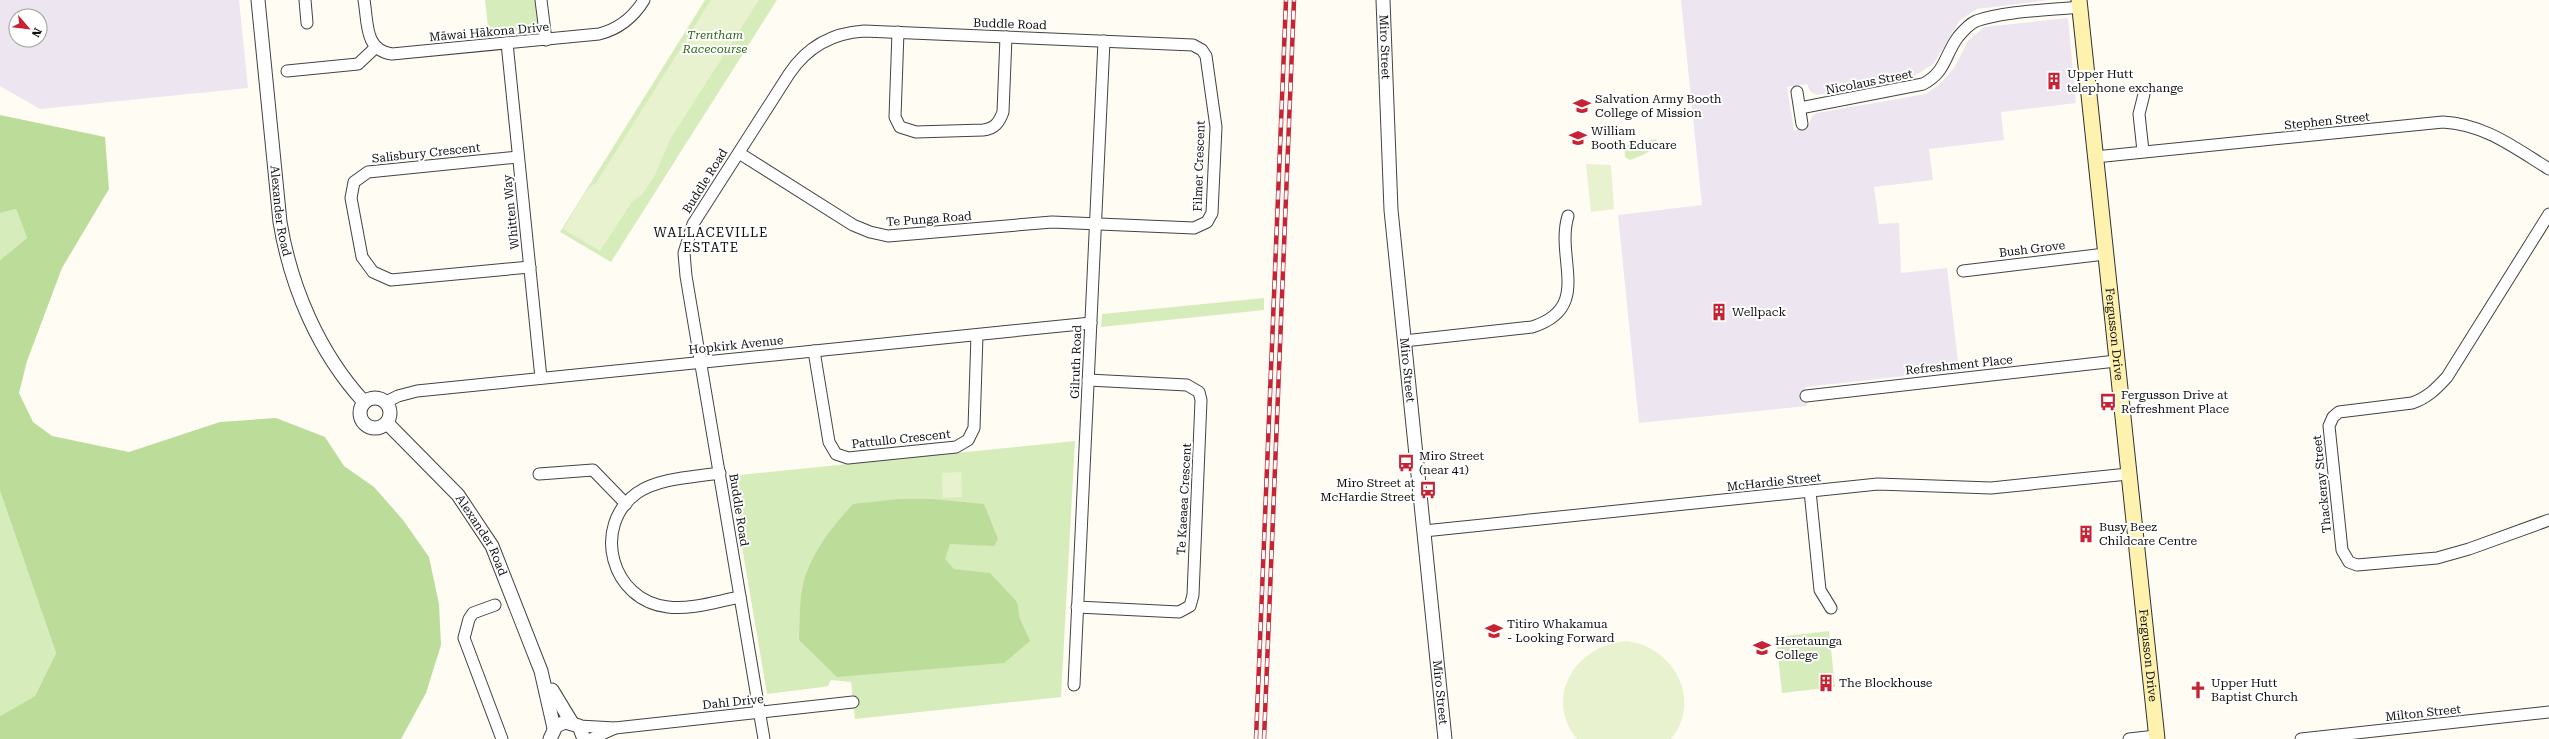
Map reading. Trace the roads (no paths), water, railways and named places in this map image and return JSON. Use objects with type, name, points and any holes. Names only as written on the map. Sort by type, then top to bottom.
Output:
[{"type":"main road","name":"Fergusson Drive","points":[[2079,4],[2156,738]]},
{"type":"street","name":"Alexander Road","points":[[258,0],[280,222],[287,258],[311,323],[330,358],[364,402]]},
{"type":"street","points":[[305,0],[307,23]]},
{"type":"street","points":[[287,71],[358,64],[375,48],[369,38],[364,0]]},
{"type":"street","points":[[541,0],[546,40]]},
{"type":"street","name":"Māwai Hākona Drive","points":[[375,48],[392,54],[546,40],[612,31],[637,12],[644,0]]},
{"type":"street","name":"Miro Street","points":[[1383,0],[1391,210],[1445,739]]},
{"type":"street","name":"Nicolaus Street","points":[[1800,108],[1923,84],[1935,78],[1942,68],[1957,38],[1976,21],[2079,4]]},
{"type":"street","name":"Buddle Road","points":[[764,739],[684,263],[686,242],[693,224],[796,64],[812,48],[831,37],[852,32],[898,32],[1104,41]]},
{"type":"street","points":[[898,32],[895,117],[900,127],[916,132],[983,130],[989,129],[998,123],[1003,112],[1006,37]]},
{"type":"street","name":"Gilruth Road","points":[[1074,685],[1069,673],[1077,607],[1104,41]]},
{"type":"street","name":"Filmer Crescent","points":[[1096,224],[1197,228],[1209,219],[1213,208],[1216,127],[1207,61],[1204,52],[1191,45],[1104,41]]},
{"type":"street","name":"Whitten Way","points":[[507,43],[540,378]]},
{"type":"street","points":[[1797,92],[1802,124]]},
{"type":"street","points":[[2143,151],[2139,114],[2144,94]]},
{"type":"street","name":"Stephen Street","points":[[2095,157],[2143,151],[2321,136],[2443,122],[2459,122],[2487,131],[2549,169]]},
{"type":"street","name":"Te Punga Road","points":[[739,153],[853,225],[878,235],[906,236],[1052,222],[1096,224]]},
{"type":"street","name":"Salisbury Crescent","points":[[518,156],[368,172],[354,182],[351,198],[362,257],[366,265],[382,277],[404,280],[530,267]]},
{"type":"street","name":"Thackeray Street","points":[[2549,214],[2447,377],[2435,390],[2422,400],[2412,403],[2339,412],[2333,417],[2329,426],[2342,550],[2346,559],[2352,564],[2371,565],[2453,555],[2549,520]]},
{"type":"street","points":[[1404,341],[1532,327],[1546,322],[1560,310],[1568,297],[1569,284],[1564,228],[1568,216]]},
{"type":"street","name":"Bush Grove","points":[[1963,271],[2105,254]]},
{"type":"street","name":"Hopkirk Avenue","points":[[386,402],[398,396],[417,391],[1091,323]]},
{"type":"street","name":"Pattullo Crescent","points":[[814,351],[829,442],[836,454],[848,458],[956,447],[968,440],[974,428],[977,334]]},
{"type":"street","name":"Refreshment Place","points":[[1806,396],[2116,361]]},
{"type":"street","name":"Te Kaeaea Crescent","points":[[1077,607],[1179,612],[1190,606],[1193,595],[1202,400],[1199,392],[1187,385],[1088,380]]},
{"type":"street","points":[[372,398],[386,402],[390,410],[387,423],[379,428],[365,425],[360,416],[364,402],[372,398]]},
{"type":"street","name":"Alexander Road","points":[[387,423],[458,495],[484,532],[513,594],[541,671],[550,735]]},
{"type":"street","points":[[539,474],[593,470],[626,504]]},
{"type":"street","points":[[720,473],[650,486],[626,504],[614,523],[611,548],[618,574],[633,592],[655,604],[669,607],[740,597]]},
{"type":"street","name":"McHardie Street","points":[[1424,531],[1878,484],[1991,488],[2128,474]]},
{"type":"street","points":[[1810,491],[1820,590],[1831,608]]},
{"type":"street","points":[[495,605],[473,613],[469,618],[464,638],[502,739]]},
{"type":"street","name":"Alexander Road","points":[[541,671],[584,739]]},
{"type":"street","name":"Dahl Drive","points":[[575,724],[615,728],[853,702]]},
{"type":"street","name":"Milton Street","points":[[2301,739],[2549,712]]},
{"type":"street","name":"Alexander Road","points":[[550,735],[561,723],[575,724]]},
{"type":"street","name":"Dahl Drive","points":[[591,739],[615,728]]},
{"type":"street","points":[[2129,739],[2156,738]]},
{"type":"railway","points":[[1256,739],[1286,0]]},
{"type":"railway","points":[[1264,739],[1294,0]]},
{"type":"place","name":"Upper Hutt telephone exchange","points":[[2054,81]]},
{"type":"place","name":"Salvation Army Booth College of Mission","points":[[1582,106]]},
{"type":"place","name":"William Booth Educare","points":[[1578,138]]},
{"type":"place","name":"Wellpack","points":[[1719,312]]},
{"type":"place","name":"Fergusson Drive at Refreshment Place","points":[[2108,402]]},
{"type":"place","name":"Miro Street (near 41)","points":[[1406,463]]},
{"type":"place","name":"Miro Street at McHardie Street","points":[[1428,490]]},
{"type":"place","name":"Busy Beez Childcare Centre","points":[[2086,534]]},
{"type":"place","name":"Titiro Whakamua - Looking Forward","points":[[1494,631]]},
{"type":"place","name":"Heretaunga College","points":[[1762,648]]},
{"type":"place","name":"The Blockhouse","points":[[1826,683]]},
{"type":"place","name":"Upper Hutt Baptist Church","points":[[2198,690]]},
{"type":"district","name":"WALLACEVILLE ESTATE","points":[[711,240]]},
{"type":"park label","name":"Trentham Racecourse","points":[[715,42]]}]
